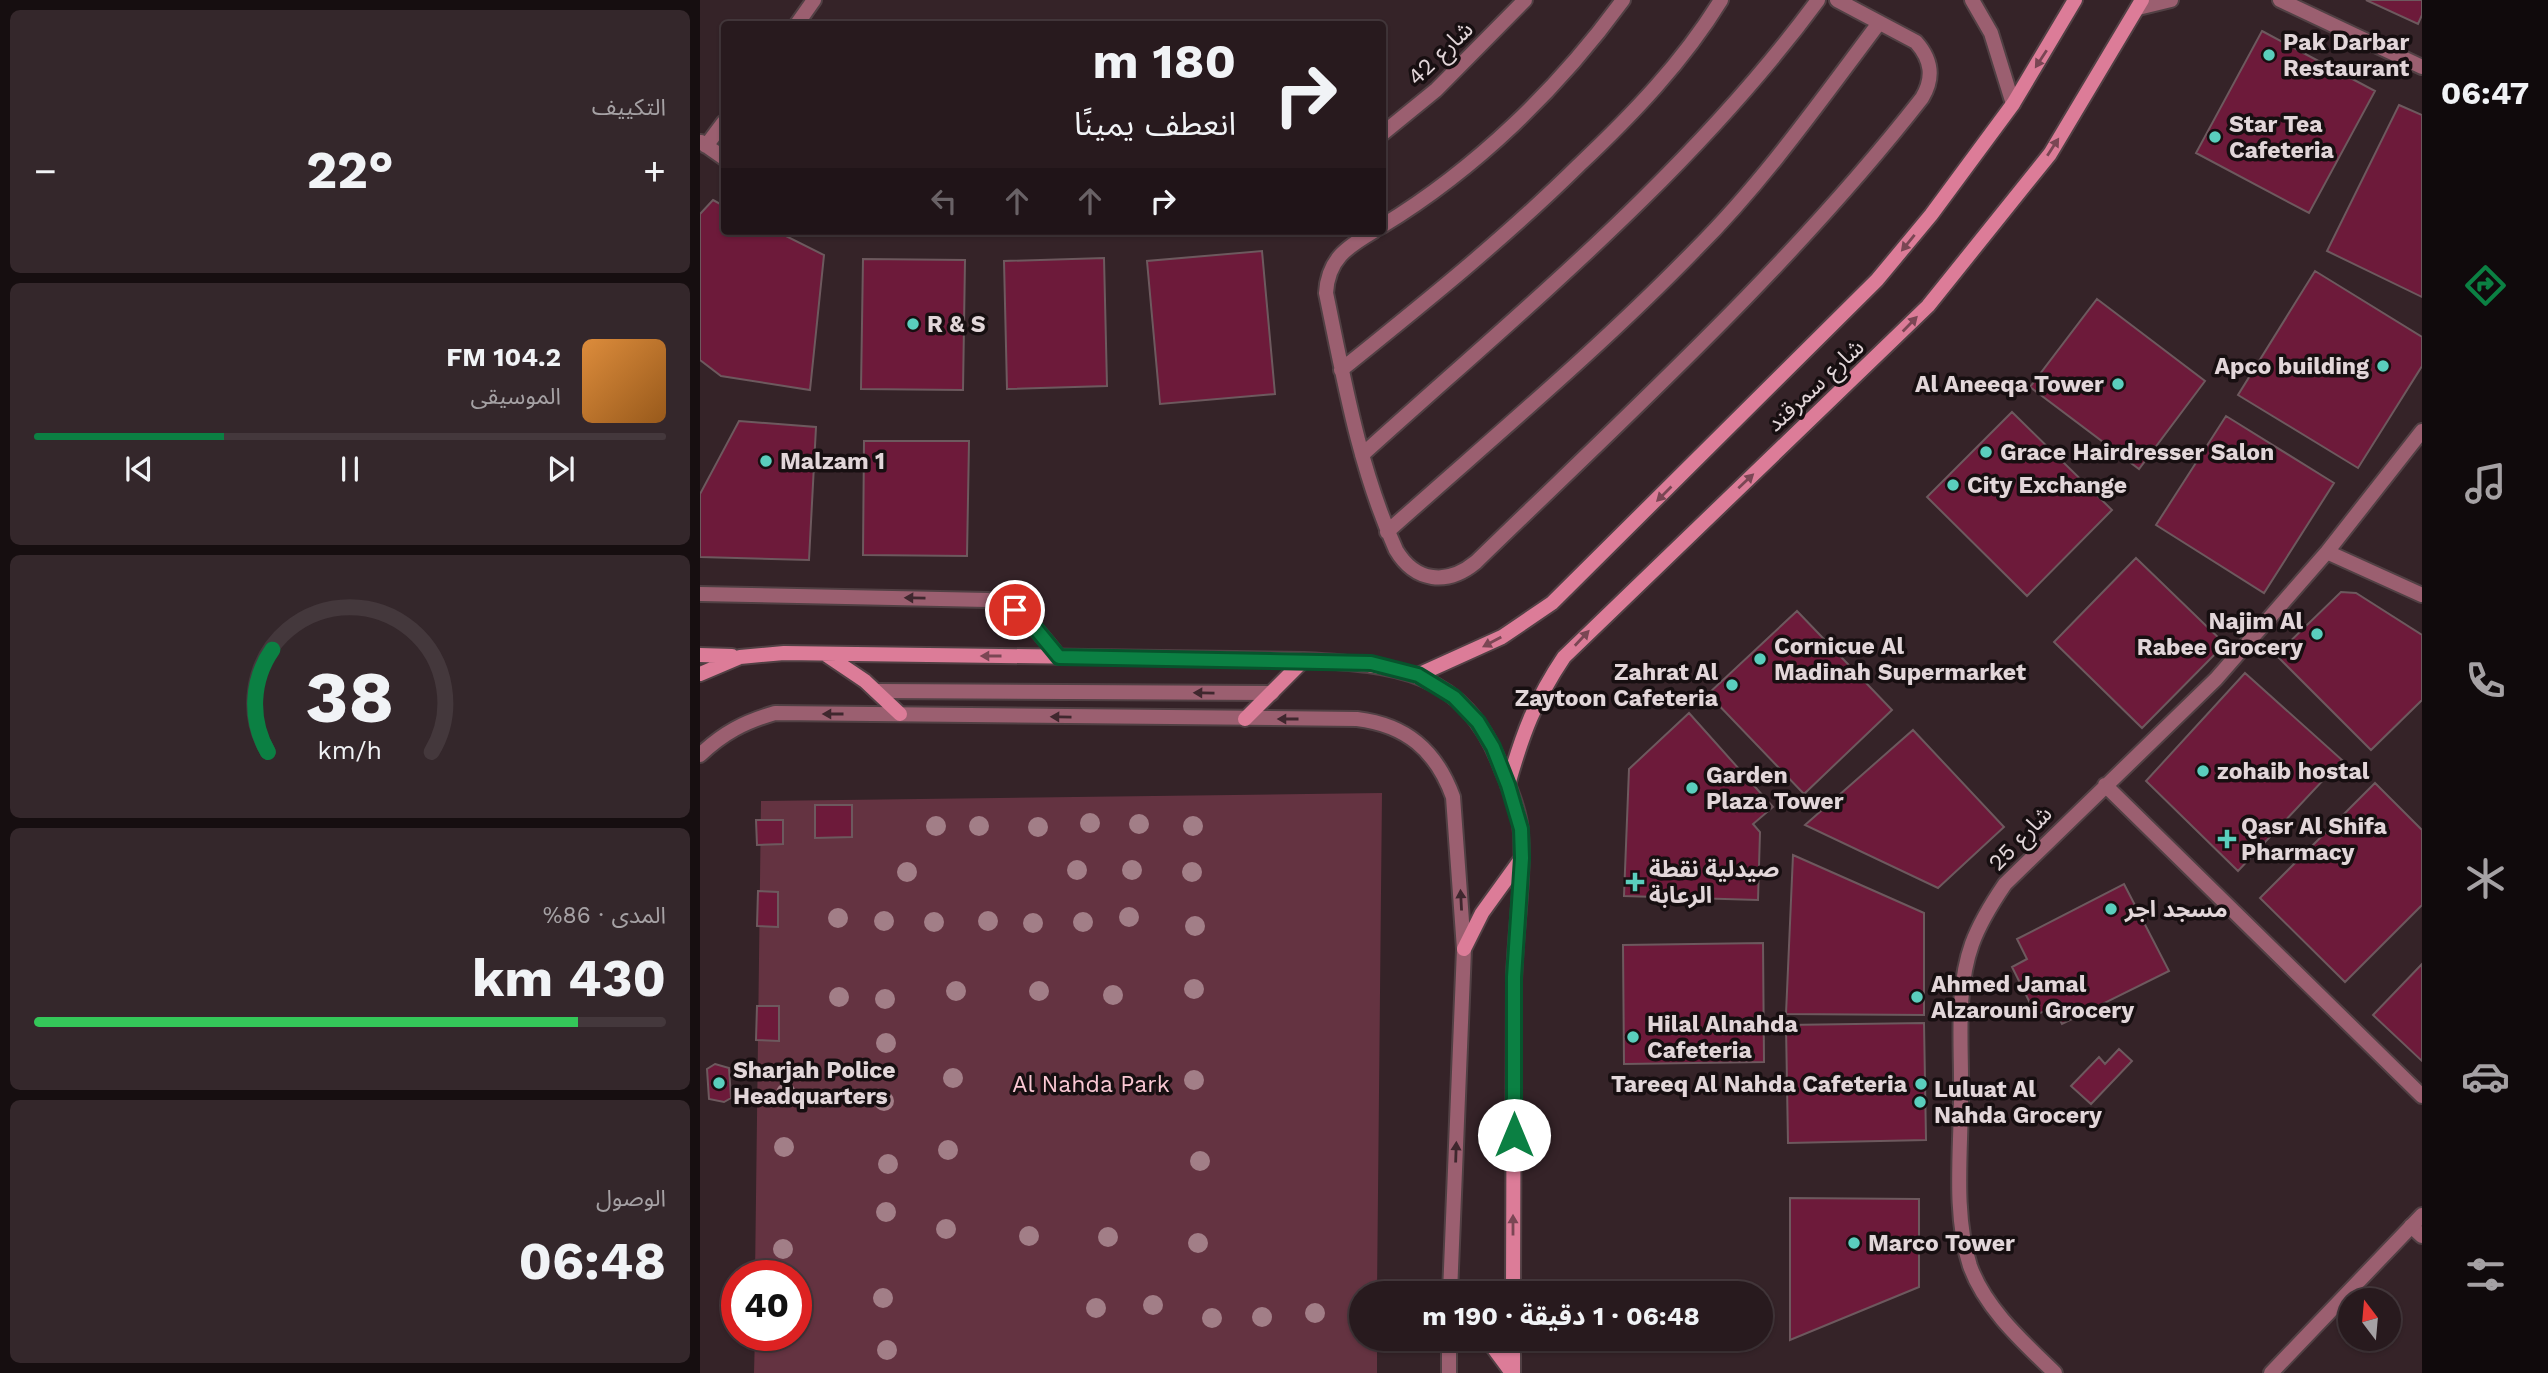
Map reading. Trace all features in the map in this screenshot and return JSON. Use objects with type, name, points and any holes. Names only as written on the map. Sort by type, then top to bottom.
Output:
[{"type":"street","points":[[799,21],[814,0]]},
{"type":"street","name":"شارع 42","points":[[1386,131],[1436,90],[1524,0]]},
{"type":"street","points":[[1386,223],[1459,173],[1499,136],[1570,66],[1623,0]]},
{"type":"street","points":[[1340,370],[1487,251],[1613,133],[1686,52],[1721,0]]},
{"type":"street","points":[[1362,455],[1609,231],[1684,158],[1760,76],[1818,0]]},
{"type":"street","points":[[1368,235],[1338,256],[1327,280],[1326,293],[1340,370],[1362,455],[1387,532],[1404,564],[1417,573],[1432,578],[1448,578],[1463,573],[1766,281],[1886,144],[1928,87],[1931,76],[1924,51],[1916,42],[1837,0]]},
{"type":"street","points":[[1972,0],[1991,33],[2013,104]]},
{"type":"street","name":"شارع سمرقند","points":[[1418,675],[1502,637],[1576,583],[1878,279],[1931,215],[2013,104],[2075,0]]},
{"type":"street","points":[[2140,4],[2171,0]]},
{"type":"street","points":[[2280,0],[2422,67]]},
{"type":"street","name":"شارع سمرقند","points":[[1508,785],[1522,732],[1540,692],[1564,657],[1927,306],[2050,153],[2140,4]]},
{"type":"street","points":[[1387,532],[1644,301],[1697,248],[1780,154],[1880,23]]},
{"type":"street","points":[[721,125],[703,144],[721,156]]},
{"type":"street","name":"شارع 25","points":[[2055,1373],[1992,1306],[1970,1265],[1961,1187],[1964,978],[1971,945],[1985,913],[2005,884],[2216,679],[2327,552],[2422,431]]},
{"type":"street","points":[[2327,552],[2422,594]]},
{"type":"street","points":[[700,594],[988,600],[1002,604],[1027,618],[1059,657]]},
{"type":"street","points":[[824,653],[876,691],[900,714]]},
{"type":"street","points":[[700,655],[740,657],[824,653],[1371,663],[1418,675],[1454,697],[1478,722],[1493,747],[1521,829],[1522,858],[1514,977],[1513,1281]]},
{"type":"street","points":[[700,674],[740,657]]},
{"type":"street","points":[[1245,719],[1304,660]]},
{"type":"street","points":[[876,691],[1272,694]]},
{"type":"street","points":[[700,755],[721,735],[747,721],[775,713],[1357,719],[1379,722],[1418,741],[1434,757],[1453,797],[1464,949],[1451,1281]]},
{"type":"street","points":[[2105,785],[2422,1096]]},
{"type":"street","points":[[1464,949],[1482,913],[1522,858]]},
{"type":"street","points":[[2271,1373],[2417,1231],[2422,1215]]},
{"type":"street","points":[[1448,1373],[1449,1351]]},
{"type":"street","points":[[1496,1351],[1513,1373]]},
{"type":"street","points":[[1513,1351],[1513,1373]]},
{"type":"green space","name":"Al Nahda Park","points":[[1382,793],[1377,1281],[1349,1281],[1349,1351],[1377,1351],[1377,1373],[754,1373],[755,1351],[812,1351],[812,1260],[755,1260],[761,801]]},
{"type":"building","points":[[2366,0],[2422,0],[2422,15],[2418,24]]},
{"type":"building","points":[[2262,31],[2375,91],[2309,213],[2196,153]]},
{"type":"building","points":[[2399,105],[2422,115],[2422,297],[2327,251]]},
{"type":"building","points":[[713,200],[721,204],[721,235],[784,235],[824,255],[810,390],[721,376],[700,360],[700,214]]},
{"type":"building","points":[[1262,251],[1275,394],[1160,404],[1147,261]]},
{"type":"building","points":[[1104,258],[1107,386],[1007,389],[1004,261]]},
{"type":"building","name":"R & S","points":[[863,259],[965,260],[963,390],[861,389]]},
{"type":"building","points":[[2315,271],[2422,337],[2422,366],[2358,468],[2238,395]]},
{"type":"building","name":"Al Aneeqa Tower","points":[[2097,299],[2205,381],[2139,469],[2030,387]]},
{"type":"building","points":[[2012,412],[2112,510],[2027,596],[1927,497]]},
{"type":"building","points":[[2226,416],[2334,483],[2264,593],[2156,525]]},
{"type":"building","name":"Malzam 1","points":[[739,421],[816,427],[809,560],[700,557],[700,494]]},
{"type":"building","points":[[864,441],[969,441],[967,556],[863,555]]},
{"type":"building","points":[[2136,558],[2225,644],[2142,728],[2054,642]]},
{"type":"building","points":[[2341,592],[2356,593],[2422,635],[2422,700],[2371,750],[2276,655]]},
{"type":"building","points":[[1797,611],[1892,710],[1804,794],[1708,694]]},
{"type":"building","points":[[2245,673],[2342,760],[2238,871],[2146,781]]},
{"type":"building","name":"Garden Plaza Tower","points":[[1689,713],[1773,807],[1753,824],[1760,832],[1758,900],[1624,896],[1629,769]]},
{"type":"building","points":[[1913,730],[2004,827],[1938,888],[1805,825]]},
{"type":"building","points":[[2375,783],[2422,830],[2422,905],[2345,982],[2260,898]]},
{"type":"building","points":[[815,805],[852,805],[852,837],[815,838]]},
{"type":"building","points":[[756,820],[783,820],[783,844],[757,845]]},
{"type":"building","points":[[1793,855],[1924,913],[1924,1015],[1786,1014]]},
{"type":"building","points":[[2124,884],[2169,971],[2062,1024],[2053,1007],[2036,1015],[2012,967],[2027,959],[2017,939]]},
{"type":"building","points":[[758,891],[778,892],[778,927],[757,926]]},
{"type":"building","points":[[1763,943],[1764,1062],[1624,1064],[1623,945]]},
{"type":"building","points":[[2422,964],[2422,1061],[2373,1015]]},
{"type":"building","points":[[757,1006],[779,1006],[779,1041],[756,1040]]},
{"type":"building","points":[[1924,1023],[1926,1140],[1788,1143],[1786,1025]]},
{"type":"building","points":[[2119,1049],[2132,1061],[2091,1104],[2071,1086],[2099,1057],[2105,1064]]},
{"type":"building","name":"Sharjah Police Headquarters","points":[[715,1064],[729,1068],[731,1098],[724,1102],[709,1099],[707,1069]]},
{"type":"building","name":"Marco Tower","points":[[1790,1198],[1919,1199],[1919,1287],[1790,1340]]},
{"type":"place","name":"Pak Darbar Restaurant","points":[[2269,55]]},
{"type":"place","name":"Star Tea Cafeteria","points":[[2215,137]]},
{"type":"place","name":"R & S","points":[[913,324]]},
{"type":"place","name":"Apco building","points":[[2383,366]]},
{"type":"place","name":"Al Aneeqa Tower","points":[[2118,384]]},
{"type":"place","name":"Grace Hairdresser Salon","points":[[1986,452]]},
{"type":"place","name":"Malzam 1","points":[[766,461]]},
{"type":"place","name":"City Exchange","points":[[1953,485]]},
{"type":"place","name":"Najim Al Rabee Grocery","points":[[2317,634]]},
{"type":"place","name":"Cornicue Al Madinah Supermarket","points":[[1760,659]]},
{"type":"place","name":"Zahrat Al Zaytoon Cafeteria","points":[[1732,685]]},
{"type":"place","name":"zohaib hostal","points":[[2203,771]]},
{"type":"place","name":"Garden Plaza Tower","points":[[1692,788]]},
{"type":"place","name":"Qasr Al Shifa Pharmacy","points":[[2227,839]]},
{"type":"place","name":"صيدلية نقطة الرعابة","points":[[1635,882]]},
{"type":"place","name":"مسجد اجر","points":[[2111,909]]},
{"type":"place","name":"Ahmed Jamal Alzarouni Grocery","points":[[1917,997]]},
{"type":"place","name":"Hilal Alnahda Cafeteria","points":[[1633,1037]]},
{"type":"place","name":"Sharjah Police Headquarters","points":[[719,1083]]},
{"type":"place","name":"Tareeq Al Nahda Cafeteria","points":[[1921,1084]]},
{"type":"place","name":"Luluat Al Nahda Grocery","points":[[1920,1102]]},
{"type":"place","name":"Marco Tower","points":[[1854,1243]]},
{"type":"route","points":[[1015,610],[1027,618],[1059,657],[1371,663],[1418,675],[1454,697],[1478,722],[1493,747],[1521,829],[1522,858],[1514,977],[1514,1135]]}]
